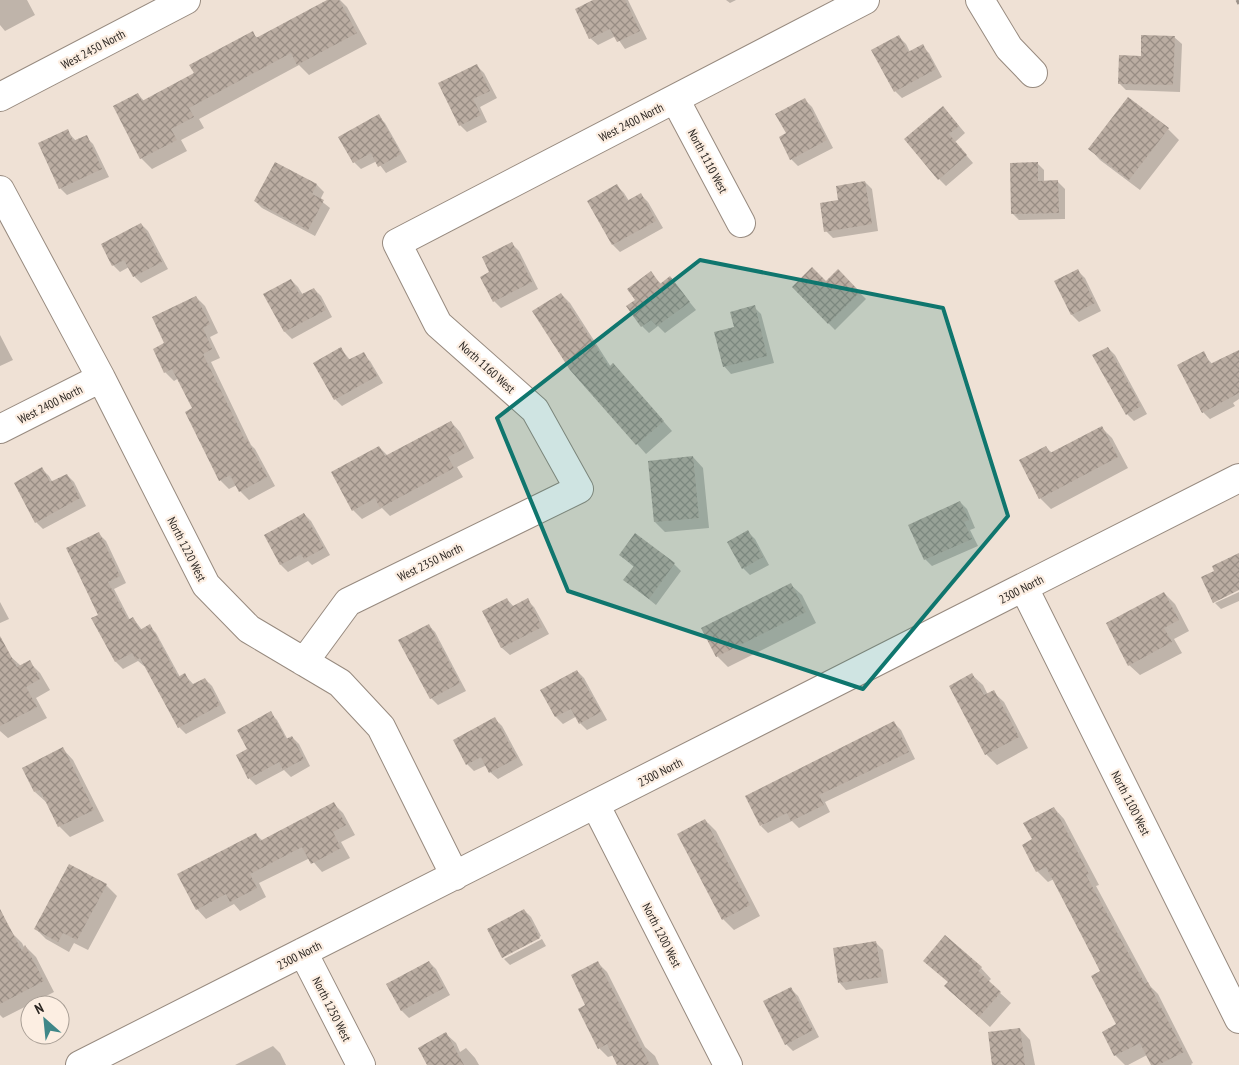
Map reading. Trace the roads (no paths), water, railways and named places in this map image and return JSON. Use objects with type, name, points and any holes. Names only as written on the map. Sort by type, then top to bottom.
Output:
[{"type":"street","name":"West 2450 North","points":[[0,97],[186,0]]},
{"type":"street","name":"West 2400 North","points":[[397,243],[865,0]]},
{"type":"street","points":[[980,0],[1009,48],[1033,73]]},
{"type":"street","name":"North 1110 West","points":[[675,99],[741,223]]},
{"type":"street","name":"North 1220 West","points":[[0,190],[101,378],[206,585],[249,629],[340,683],[381,728],[455,876]]},
{"type":"street","name":"North 1160 West","points":[[397,243],[438,324],[535,410],[579,489]]},
{"type":"street","name":"West 2400 North","points":[[0,429],[101,378]]},
{"type":"street","name":"2300 North","points":[[80,1065],[1239,478]]},
{"type":"street","name":"West 2350 North","points":[[304,662],[348,602],[579,489]]},
{"type":"street","name":"North 1100 West","points":[[1024,588],[1239,1019]]},
{"type":"street","name":"North 1200 West","points":[[596,804],[728,1065]]},
{"type":"street","name":"North 1250 West","points":[[303,952],[361,1065]]}]
